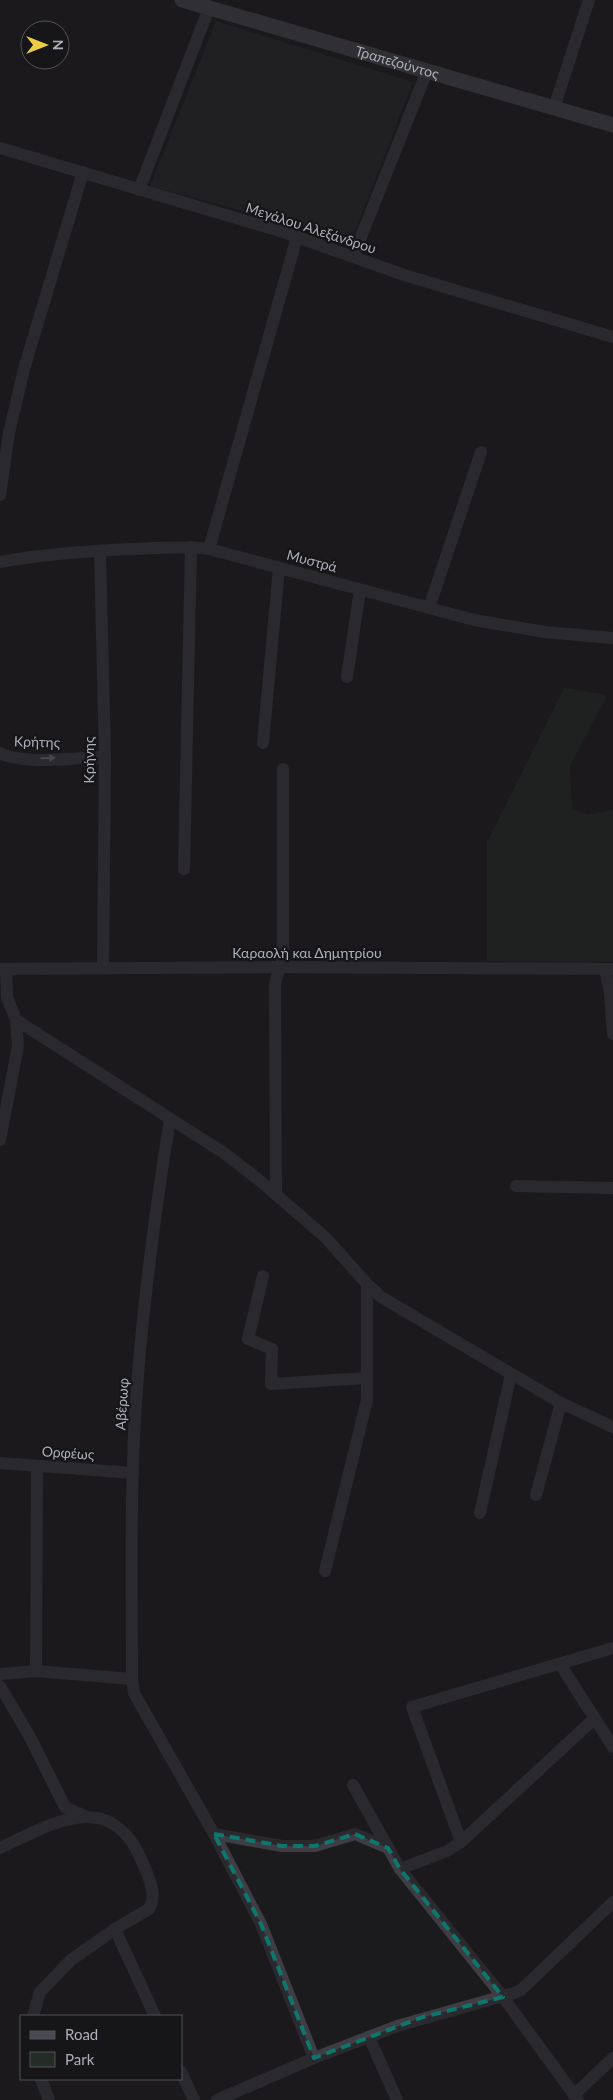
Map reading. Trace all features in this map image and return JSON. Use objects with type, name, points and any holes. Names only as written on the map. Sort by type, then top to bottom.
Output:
[{"type":"main road","name":"Τραπεζούντος","points":[[182,0],[613,125]]},
{"type":"street","points":[[554,108],[589,0]]},
{"type":"street","points":[[139,190],[209,8]]},
{"type":"street","points":[[353,256],[427,71]]},
{"type":"street","name":"Μεγάλου Αλεξάνδρου","points":[[0,148],[297,237],[404,275],[613,337]]},
{"type":"street","points":[[0,495],[9,433],[24,369],[83,172]]},
{"type":"street","points":[[209,549],[297,237]]},
{"type":"street","points":[[428,608],[481,452]]},
{"type":"street","points":[[184,869],[191,547]]},
{"type":"street","name":"Μυστρά","points":[[0,562],[27,557],[100,551],[191,547],[209,549],[474,620],[578,636],[613,638]]},
{"type":"street","name":"Κρήνης","points":[[100,551],[105,757],[103,968]]},
{"type":"street","points":[[0,552],[27,557]]},
{"type":"street","points":[[263,743],[279,568]]},
{"type":"street","points":[[347,677],[360,590]]},
{"type":"street","name":"Κρήτης","points":[[0,753],[12,758],[25,759],[105,757]]},
{"type":"street","points":[[276,1194],[275,984],[283,957],[284,769]]},
{"type":"street","name":"Καραολή και Δημητρίου","points":[[3,969],[279,967],[609,969]]},
{"type":"street","points":[[0,1140],[18,1046],[16,1020],[7,997],[3,969]]},
{"type":"street","points":[[609,969],[613,1034]]},
{"type":"street","points":[[16,1020],[224,1153],[276,1194],[325,1237],[366,1284],[381,1298],[561,1403],[613,1427]]},
{"type":"street","name":"Αβέρωφ","points":[[170,1119],[152,1228],[135,1416],[132,1679],[134,1693],[214,1834]]},
{"type":"street","points":[[516,1186],[613,1188]]},
{"type":"street","points":[[263,1276],[248,1339],[272,1349],[271,1384],[367,1378]]},
{"type":"street","points":[[325,1571],[367,1400],[366,1284]]},
{"type":"street","points":[[480,1513],[511,1374]]},
{"type":"street","points":[[536,1495],[561,1403]]},
{"type":"street","name":"Ορφέως","points":[[0,1463],[133,1473]]},
{"type":"street","points":[[36,1671],[37,1466]]},
{"type":"street","points":[[460,1842],[412,1708],[613,1648]]},
{"type":"street","points":[[560,1664],[613,1747]]},
{"type":"street","points":[[0,1674],[36,1671],[132,1679]]},
{"type":"street","points":[[0,1686],[30,1736],[64,1807],[88,1818],[114,1823],[123,1831],[139,1855],[152,1884],[153,1896],[149,1910],[115,1928],[71,1960],[40,1992],[33,2015]]},
{"type":"street","points":[[400,1868],[447,1851],[460,1842],[594,1719]]},
{"type":"street","points":[[353,1785],[400,1868],[503,1997],[576,2097],[613,2058]]},
{"type":"street","points":[[0,1848],[59,1821],[88,1818]]},
{"type":"street","points":[[214,1834],[282,1846],[315,1846],[355,1834],[388,1848]]},
{"type":"street","points":[[214,1834],[261,1924],[314,2058]]},
{"type":"street","points":[[217,2100],[314,2058],[423,2017],[503,1997],[521,1990],[613,1902]]},
{"type":"street","points":[[115,1928],[156,2015]]},
{"type":"street","points":[[369,2037],[397,2100]]},
{"type":"street","points":[[182,2074],[194,2100]]},
{"type":"street","points":[[41,2080],[49,2100]]},
{"type":"highlighted area","points":[[214,1834],[282,1846],[315,1846],[355,1834],[388,1848],[400,1869],[503,1997],[423,2017],[314,2058],[261,1924]]},
{"type":"shaded area","points":[[216,21],[413,82],[350,245],[226,206],[150,186]]},
{"type":"green space","points":[[564,688],[607,695],[570,766],[572,808],[588,815],[613,810],[613,962],[487,961],[487,842]]}]
